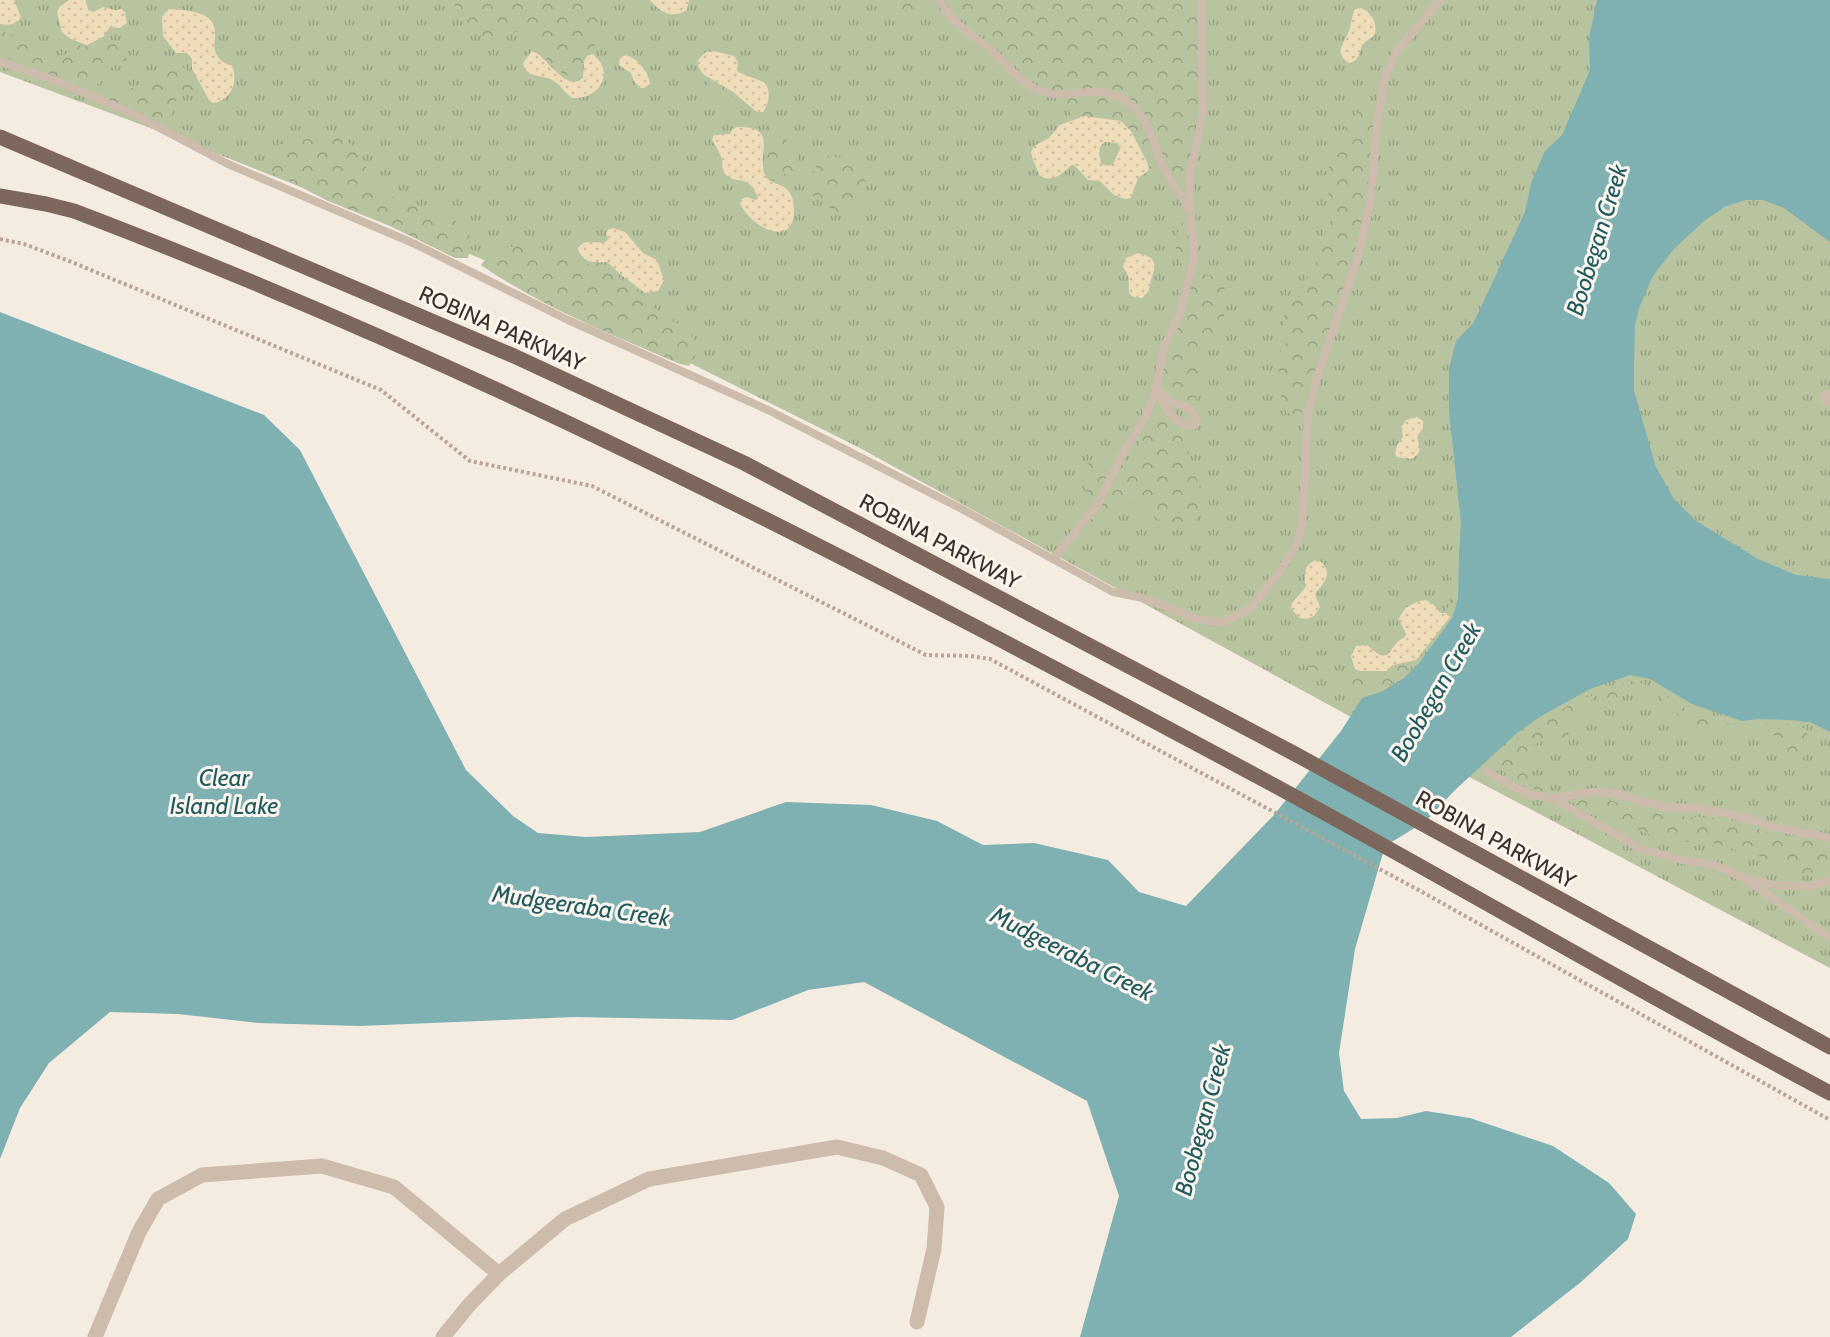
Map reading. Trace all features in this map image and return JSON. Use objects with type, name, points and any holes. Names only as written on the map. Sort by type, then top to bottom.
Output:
[{"type":"main road","name":"ROBINA PARKWAY","points":[[0,137],[514,356],[744,463],[1295,754],[1830,1047]]},
{"type":"main road","points":[[0,196],[65,208],[245,279],[379,336],[701,487],[892,584],[1269,783],[1830,1093]]},
{"type":"street","points":[[443,1337],[469,1305],[499,1274],[566,1219],[649,1179],[837,1147],[883,1158],[921,1175],[937,1207],[934,1250],[917,1322]]},
{"type":"street","points":[[96,1337],[140,1232],[158,1199],[202,1175],[322,1166],[394,1187],[499,1274]]},
{"type":"lane","points":[[939,0],[955,23],[990,50],[1026,84],[1054,94],[1099,92],[1124,99],[1142,115],[1163,166],[1186,202],[1190,214]]},
{"type":"lane","points":[[1053,559],[1098,504],[1122,455],[1144,419],[1156,387],[1164,347],[1180,313],[1194,258],[1189,178],[1203,113],[1201,0]]},
{"type":"lane","points":[[0,62],[54,80],[135,115],[228,164],[415,243],[568,320],[768,410],[942,498],[1113,592],[1143,598],[1196,619],[1222,623],[1250,608],[1278,574],[1299,538],[1303,515],[1308,412],[1363,236],[1371,197],[1377,123],[1385,78],[1396,52],[1440,0]]},
{"type":"lane","points":[[1174,185],[1184,188],[1189,178]]},
{"type":"lane","points":[[1156,387],[1166,399],[1185,405],[1194,413],[1197,421],[1193,426],[1184,425],[1173,418],[1156,387]]},
{"type":"lane","points":[[1487,771],[1532,795],[1551,798],[1593,792],[1615,793],[1665,807],[1720,812],[1773,827],[1830,838]]},
{"type":"lane","points":[[1551,798],[1641,849],[1714,866],[1745,879],[1780,886],[1810,886],[1830,881]]},
{"type":"lane","points":[[1745,879],[1830,938]]},
{"type":"path","points":[[0,239],[24,244],[69,261],[381,390],[471,461],[592,486],[926,655],[971,656],[990,659],[1261,803],[1830,1120]]},
{"type":"green space","points":[[0,0],[1830,0],[1830,968],[1445,764],[1351,717],[858,447],[482,259],[172,136],[0,72]]},
{"type":"green space","points":[[451,0],[599,0],[600,26],[593,51],[585,56],[579,77],[573,77],[562,73],[552,65],[529,29],[494,37],[479,35],[463,21]]},
{"type":"green space","points":[[890,0],[926,0],[922,12],[911,19],[899,13]]},
{"type":"green space","points":[[961,0],[1197,0],[1199,97],[1188,174],[1182,182],[1176,180],[1164,163],[1157,162],[1149,171],[1144,170],[1133,149],[1073,121],[1067,104],[1062,98],[1028,79],[988,38],[970,27],[964,18]]},
{"type":"green space","points":[[0,31],[56,59],[67,53],[66,39],[85,46],[104,40],[125,48],[126,60],[112,67],[101,82],[87,89],[0,55]]},
{"type":"green space","points":[[171,62],[183,67],[199,84],[199,88],[195,92],[178,98],[172,107],[167,125],[103,97],[147,83]]},
{"type":"green space","points":[[709,74],[728,86],[734,102],[732,107],[726,109],[715,98],[709,84]]},
{"type":"green space","points":[[1375,101],[1378,104],[1369,189],[1355,254],[1303,412],[1287,413],[1282,405],[1278,365],[1280,354],[1286,343],[1283,321],[1286,309],[1316,265],[1318,248],[1331,220],[1331,207],[1325,178],[1339,136],[1351,119],[1366,105]]},
{"type":"green space","points":[[769,128],[787,140],[797,159],[793,173],[784,174],[774,181],[767,174],[766,144],[760,131]]},
{"type":"green space","points":[[311,130],[332,132],[344,139],[353,147],[379,188],[400,202],[452,218],[466,228],[472,242],[468,258],[455,258],[390,226],[328,201],[264,168],[272,153],[282,143]]},
{"type":"green space","points":[[828,156],[863,159],[866,176],[865,190],[861,203],[852,217],[835,212],[807,191],[806,186],[818,163]]},
{"type":"green space","points":[[1187,218],[1191,244],[1186,270],[1178,258],[1176,236]]},
{"type":"green space","points":[[521,246],[555,255],[576,256],[585,264],[608,265],[618,277],[645,297],[662,316],[679,324],[691,335],[696,343],[696,355],[689,366],[552,307],[481,265],[498,249]]},
{"type":"green space","points":[[1200,273],[1214,277],[1222,283],[1226,302],[1220,327],[1202,358],[1199,390],[1192,405],[1169,396],[1160,383],[1166,348],[1184,313],[1194,274]]},
{"type":"green space","points":[[1155,413],[1188,433],[1189,458],[1206,505],[1201,515],[1190,522],[1169,523],[1163,522],[1135,504],[1121,503],[1104,511],[1084,536],[1070,530],[1071,519],[1086,500],[1086,465],[1095,458],[1108,455],[1124,464],[1138,456],[1139,441]]},
{"type":"green space","points":[[1451,576],[1456,576],[1456,603],[1451,615],[1422,656],[1400,678],[1387,686],[1362,694],[1350,690],[1308,666],[1316,665],[1340,672],[1412,658],[1446,610],[1452,588]]},
{"type":"green space","points":[[1632,681],[1652,688],[1687,709],[1717,721],[1746,726],[1782,723],[1799,726],[1807,730],[1809,743],[1807,754],[1798,761],[1792,759],[1781,749],[1771,730],[1713,733],[1695,730],[1646,686],[1617,697],[1601,698],[1604,689]]},
{"type":"green space","points":[[1585,696],[1594,696],[1577,716],[1567,737],[1538,743],[1532,746],[1525,756],[1524,767],[1529,778],[1537,786],[1550,793],[1519,782],[1492,762],[1535,725]]},
{"type":"green space","points":[[1598,797],[1647,812],[1713,818],[1744,824],[1775,835],[1830,844],[1830,883],[1794,871],[1774,861],[1704,840],[1669,843],[1568,801]]},
{"type":"sand","points":[[0,0],[14,0],[21,17],[15,23],[0,24]]},
{"type":"sand","points":[[69,0],[86,0],[88,10],[93,12],[103,7],[121,9],[125,12],[127,23],[120,28],[110,27],[103,37],[87,45],[71,39],[62,32],[57,12],[59,7]]},
{"type":"sand","points":[[650,0],[689,0],[687,10],[671,14],[662,11]]},
{"type":"sand","points":[[1361,8],[1373,18],[1375,34],[1363,44],[1356,60],[1349,63],[1344,60],[1341,49],[1355,9]]},
{"type":"sand","points":[[169,9],[193,11],[207,17],[212,22],[215,28],[216,53],[221,61],[232,66],[234,72],[234,84],[225,98],[213,103],[209,100],[192,69],[192,59],[187,53],[176,53],[163,36],[162,17]]},
{"type":"sand","points":[[532,51],[563,78],[576,82],[583,78],[584,61],[587,56],[593,54],[600,61],[604,77],[597,90],[590,95],[572,98],[554,81],[527,72],[523,63]]},
{"type":"sand","points":[[714,51],[734,56],[738,62],[737,71],[765,83],[769,95],[763,112],[757,112],[733,92],[703,74],[698,66],[698,60],[706,52]]},
{"type":"sand","points":[[626,55],[642,66],[650,84],[640,88],[631,73],[619,65],[620,57]]},
{"type":"sand","points":[[1084,116],[1121,121],[1131,131],[1149,166],[1148,171],[1138,178],[1131,198],[1125,199],[1114,195],[1100,181],[1088,180],[1074,165],[1053,178],[1040,176],[1031,152],[1034,146],[1049,138],[1060,125]],"holes":[[[1105,142],[1118,143],[1120,149],[1113,164],[1108,166],[1101,164],[1099,152],[1102,144]]]},
{"type":"sand","points":[[737,127],[750,128],[762,135],[764,172],[767,178],[785,188],[792,198],[793,221],[788,229],[780,232],[771,231],[753,220],[740,203],[746,197],[756,200],[758,198],[751,185],[729,177],[724,172],[722,158],[712,140],[714,135],[730,134]]},
{"type":"sand","points":[[613,228],[625,232],[643,253],[657,260],[664,280],[658,291],[645,293],[607,262],[593,262],[582,257],[578,248],[581,245],[587,242],[606,242],[608,239],[606,233]]},
{"type":"sand","points":[[1138,253],[1146,255],[1154,262],[1149,291],[1142,298],[1136,298],[1130,294],[1128,276],[1123,267],[1126,258]]},
{"type":"sand","points":[[1417,417],[1423,421],[1423,428],[1417,437],[1418,454],[1411,459],[1397,457],[1395,454],[1397,445],[1403,437],[1401,427],[1406,420]]},
{"type":"sand","points":[[1316,560],[1321,562],[1327,570],[1326,578],[1315,594],[1320,607],[1314,616],[1307,619],[1300,618],[1291,609],[1292,603],[1305,588],[1306,568]]},
{"type":"sand","points":[[1426,600],[1440,613],[1445,613],[1450,617],[1416,660],[1393,665],[1386,671],[1355,669],[1351,656],[1356,646],[1367,645],[1381,655],[1389,653],[1405,637],[1406,634],[1399,619],[1406,608],[1413,603]]},
{"type":"water","name":"Clear Island Lake","points":[[1597,0],[1830,0],[1830,242],[1784,208],[1763,200],[1746,200],[1726,206],[1704,221],[1674,249],[1653,276],[1639,308],[1635,326],[1634,391],[1656,467],[1674,499],[1696,521],[1758,559],[1796,575],[1830,579],[1830,732],[1810,722],[1757,719],[1742,721],[1692,704],[1650,679],[1630,675],[1590,689],[1541,716],[1517,733],[1454,791],[1426,821],[1385,846],[1355,949],[1339,1053],[1344,1091],[1361,1119],[1397,1118],[1426,1111],[1470,1118],[1553,1146],[1609,1183],[1636,1214],[1628,1239],[1581,1282],[1511,1337],[1080,1337],[1119,1196],[1087,1101],[864,982],[808,990],[732,1020],[574,1017],[359,1026],[259,1023],[178,1014],[110,1012],[49,1063],[20,1108],[0,1159],[0,312],[264,415],[300,450],[466,770],[513,816],[538,833],[586,837],[700,832],[786,802],[871,805],[937,821],[983,845],[1034,843],[1108,860],[1139,892],[1186,906],[1274,815],[1341,731],[1362,698],[1383,691],[1404,678],[1420,662],[1452,618],[1458,599],[1461,523],[1449,412],[1449,369],[1456,341],[1474,322],[1525,212],[1531,183],[1545,151],[1562,135],[1590,70],[1589,38]]},
{"type":"water label","name":"Boobegan Creek","points":[[1597,240]]},
{"type":"water label","name":"Boobegan Creek","points":[[1436,692]]},
{"type":"water label","name":"Mudgeeraba Creek","points":[[581,906]]},
{"type":"water label","name":"Mudgeeraba Creek","points":[[1072,954]]},
{"type":"water label","name":"Boobegan Creek","points":[[1203,1120]]}]
